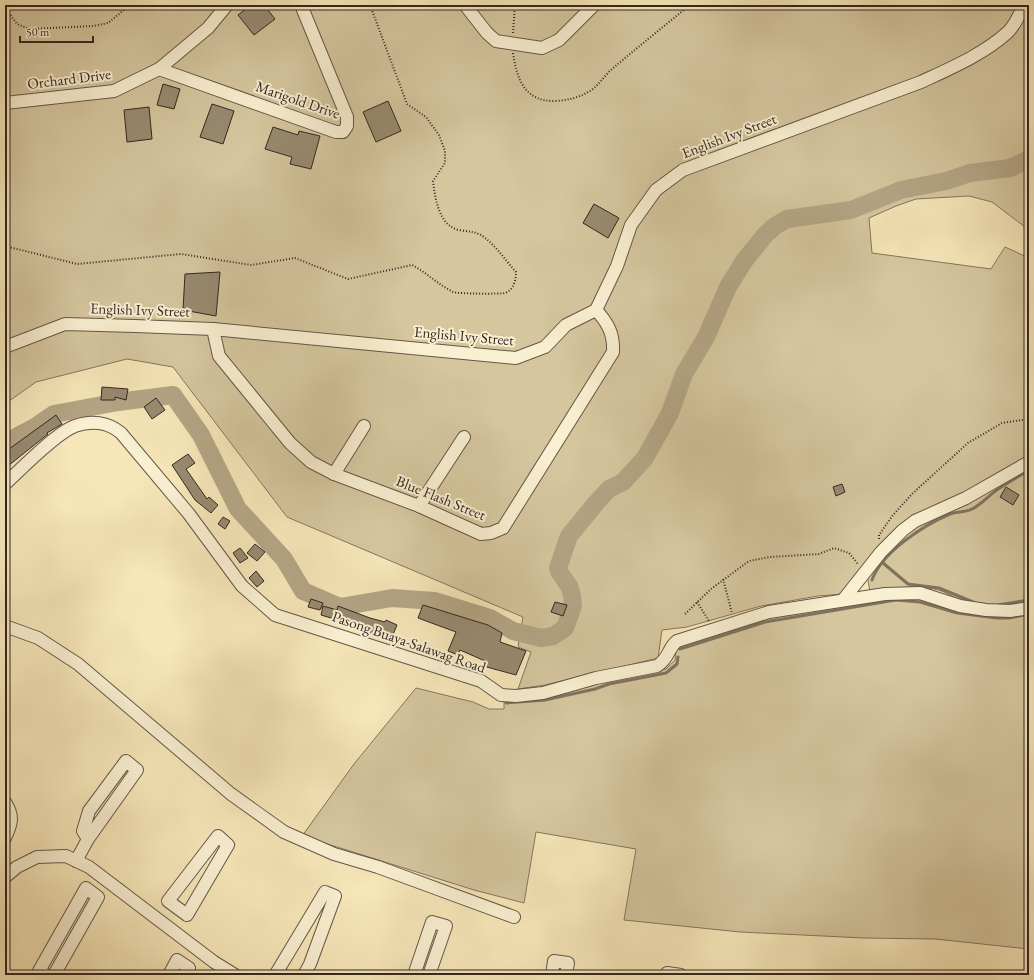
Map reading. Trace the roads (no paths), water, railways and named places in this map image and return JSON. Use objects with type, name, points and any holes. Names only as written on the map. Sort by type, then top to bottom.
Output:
[{"type":"street","name":"Orchard Drive","points":[[5,103],[114,91],[159,69],[208,28],[227,5]]},
{"type":"street","name":"Marigold Drive","points":[[159,69],[336,132],[343,132],[347,126],[347,117],[302,5]]},
{"type":"street","points":[[466,5],[487,33],[496,41],[542,48],[559,40],[594,5]]},
{"type":"street","name":"English Ivy Street","points":[[5,347],[65,324],[213,329],[516,358],[545,347],[566,325],[596,310],[617,266],[631,225],[656,190],[683,170],[921,82],[943,72],[992,44],[1009,31],[1024,5]]},
{"type":"street","name":"Blue Flash Street","points":[[213,329],[219,356],[290,443],[311,462],[334,474],[419,506],[481,534],[492,533],[503,528],[613,352],[614,339],[604,319],[596,310]]},
{"type":"street","name":"Pasong Buaya-Salawag Road","points":[[5,484],[57,437],[74,426],[98,422],[114,427],[121,433],[189,514],[242,586],[275,615],[480,681],[501,695],[516,696],[543,693],[596,678],[658,666],[666,660],[673,644],[677,641],[769,612],[885,594],[912,592],[928,595],[960,606],[986,610],[1010,611],[1029,608]]},
{"type":"street","points":[[334,474],[364,426]]},
{"type":"street","points":[[419,506],[464,437]]},
{"type":"street","points":[[843,600],[881,552],[903,530],[915,521],[966,498],[1029,462]]},
{"type":"street","points":[[5,626],[38,638],[78,664],[231,794],[284,832],[334,854],[378,866],[514,918]]},
{"type":"street","points":[[76,861],[88,839],[137,770],[126,761],[89,811],[83,831],[88,839]]},
{"type":"street","points":[[5,802],[12,816],[12,823],[5,838]]},
{"type":"street","points":[[218,836],[228,845],[187,915],[178,909],[168,901],[218,836]]},
{"type":"street","points":[[5,877],[17,867],[37,857],[66,856],[89,867],[191,945],[235,975]]},
{"type":"street","points":[[93,893],[103,878]]},
{"type":"street","points":[[46,975],[39,971],[86,888],[98,897],[54,975]]},
{"type":"street","points":[[283,975],[278,972],[325,892],[335,896],[310,964],[304,975]]},
{"type":"street","points":[[167,927],[178,909]]},
{"type":"street","points":[[414,975],[432,922],[446,926],[429,975]]},
{"type":"street","points":[[184,969],[191,945]]},
{"type":"street","points":[[169,975],[177,960],[184,969]]},
{"type":"street","points":[[552,975],[554,961],[568,963],[566,975]]},
{"type":"street","points":[[667,975],[667,973],[681,975]]},
{"type":"waterway","points":[[5,443],[35,427],[54,414],[118,402],[173,395],[201,435],[238,509],[284,559],[303,591],[340,607],[392,598],[435,601],[490,618],[513,631],[541,638],[553,636],[565,628],[573,606],[569,586],[558,568],[569,536],[609,489],[623,482],[645,458],[670,413],[684,374],[706,337],[728,287],[744,261],[766,234],[775,226],[787,219],[851,210],[901,190],[946,181],[970,173],[1010,168],[1029,159]]},
{"type":"waterway","points":[[872,580],[885,559],[917,532],[950,514],[968,511],[974,508],[999,488],[1029,470]]},
{"type":"waterway","points":[[883,563],[908,584],[939,588],[973,602]]},
{"type":"waterway","points":[[680,649],[765,622],[896,600],[920,602],[957,613],[997,618],[1009,618],[1029,614]]},
{"type":"waterway","points":[[998,605],[1029,600]]},
{"type":"waterway","points":[[506,703],[545,700],[595,689],[609,684],[666,673],[677,664],[678,657]]}]
